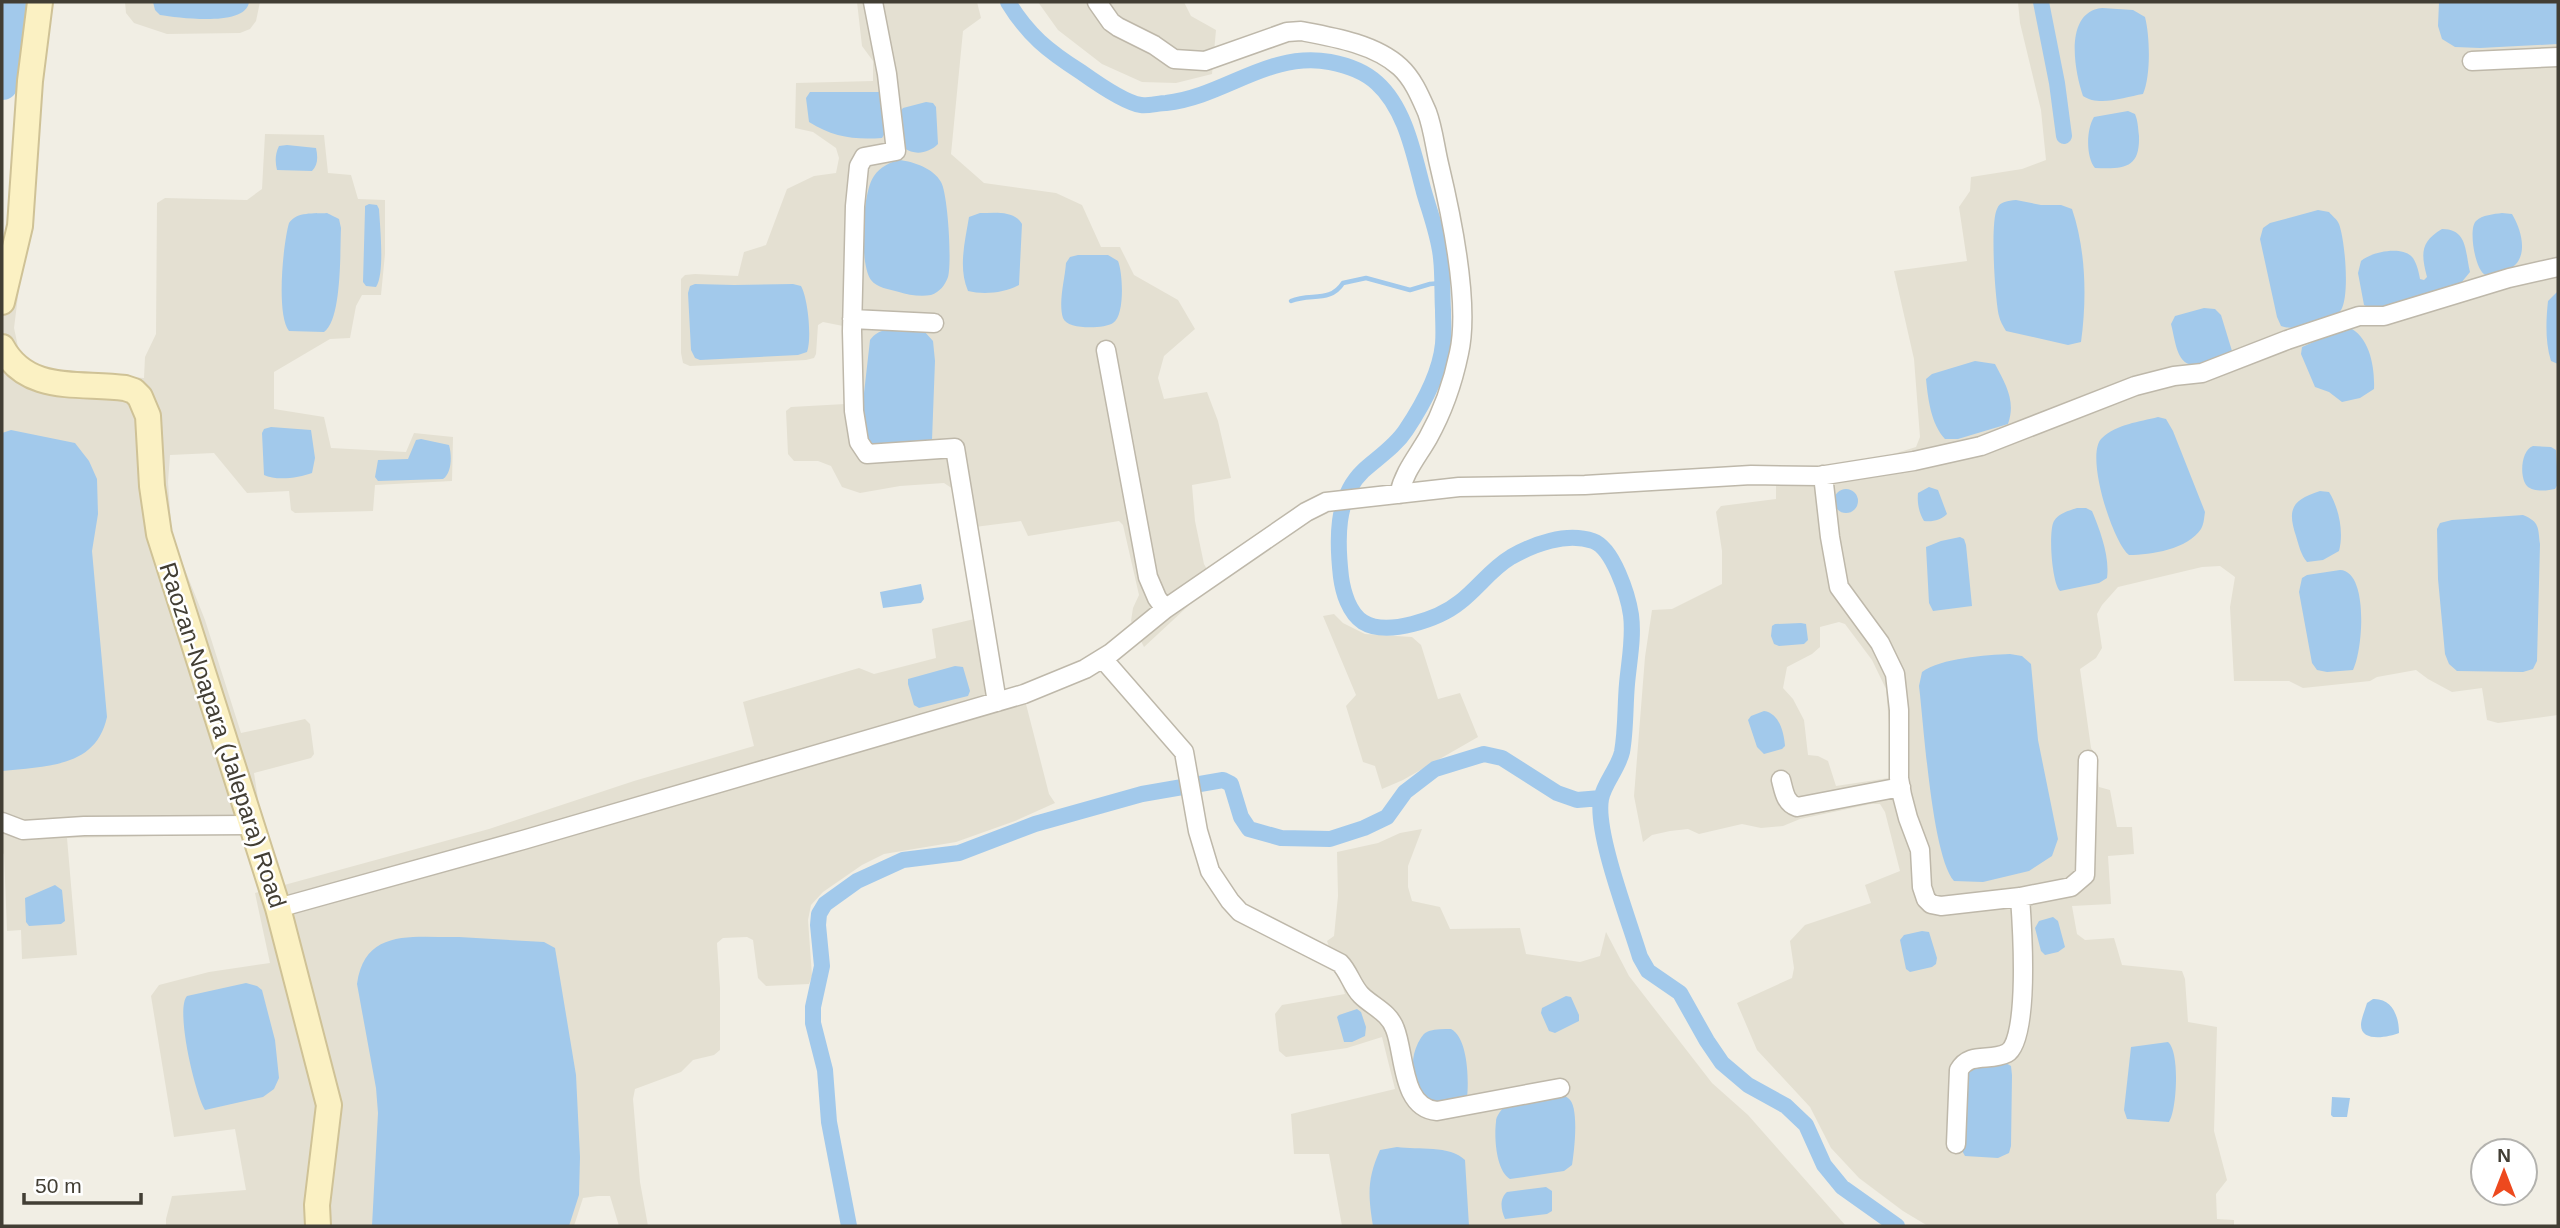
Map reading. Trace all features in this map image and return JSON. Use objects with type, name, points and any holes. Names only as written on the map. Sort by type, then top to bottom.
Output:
[{"type":"main road","points":[[2,302],[20,226],[30,81],[40,2]]},
{"type":"main road","name":"Raozan-Noapara (Jalepara) Road","points":[[2,347],[12,363],[27,375],[60,383],[125,388],[134,391],[144,403],[150,433],[152,486],[159,534],[278,908],[329,1105],[317,1205],[318,1226]]},
{"type":"street","points":[[873,2],[887,74],[896,151],[864,157],[859,166],[855,206],[852,319],[854,411],[859,442],[867,454],[955,448],[997,702]]},
{"type":"street","points":[[1097,2],[1111,22],[1174,59],[1205,61],[1287,32],[1301,31],[1380,52],[1401,68],[1415,86],[1428,115],[1450,214],[1461,292],[1462,327],[1452,384],[1430,435],[1406,473],[1399,494]]},
{"type":"street","points":[[2472,61],[2558,57]]},
{"type":"street","points":[[278,908],[523,840],[997,702],[1059,681],[1102,659],[1165,609],[1306,512],[1326,502],[1459,487],[1585,485],[1751,475],[1823,475],[1913,461],[1981,446],[2136,386],[2174,376],[2202,373],[2359,316],[2384,316],[2509,278],[2558,267]]},
{"type":"street","points":[[852,319],[934,323]]},
{"type":"street","points":[[1106,350],[1148,577],[1165,609]]},
{"type":"street","points":[[1823,475],[1839,587],[1880,643],[1895,674],[1901,787],[1908,818],[1920,850],[1922,887],[1926,900],[1941,906],[2021,897],[2071,887],[2085,875],[2088,760]]},
{"type":"street","points":[[1102,659],[1184,752],[1198,831],[1210,871],[1230,901],[1240,912],[1340,963],[1349,972],[1358,993],[1385,1012],[1395,1028],[1409,1086],[1422,1106],[1437,1111],[1560,1088]]},
{"type":"street","points":[[1781,780],[1785,796],[1791,805],[1797,807],[1901,787]]},
{"type":"street","points":[[2,822],[23,830],[84,826],[250,825]]},
{"type":"street","points":[[1956,1144],[1959,1070],[1963,1063],[1969,1059],[2007,1053],[2014,1048],[2018,1038],[2023,963],[2021,897]]},
{"type":"shaded area","points":[[125,2],[260,2],[256,21],[250,29],[240,33],[167,34],[134,23],[126,13]]},
{"type":"shaded area","points":[[857,2],[977,2],[981,18],[963,31],[951,154],[984,183],[1056,193],[1082,205],[1101,247],[1120,247],[1134,275],[1178,300],[1195,329],[1164,356],[1158,378],[1164,399],[1207,392],[1218,421],[1231,478],[1192,485],[1195,521],[1204,564],[1214,582],[1144,647],[1131,621],[1139,595],[1123,525],[1119,521],[1028,536],[1021,521],[959,529],[953,489],[944,483],[900,486],[860,493],[842,487],[831,466],[818,461],[794,461],[788,454],[786,411],[791,407],[845,404],[843,326],[823,322],[818,325],[816,354],[814,358],[806,360],[690,366],[683,363],[681,279],[685,275],[695,274],[738,276],[744,252],[766,245],[787,189],[814,176],[836,173],[839,158],[836,148],[813,132],[795,128],[796,83],[873,81],[873,61],[862,46]]},
{"type":"shaded area","points":[[1038,2],[1184,2],[1191,16],[1216,30],[1212,74],[1176,83],[1142,82],[1102,64],[1058,30]]},
{"type":"shaded area","points":[[2018,2],[2558,2],[2558,715],[2498,723],[2487,720],[2482,688],[2452,692],[2416,670],[2377,677],[2370,681],[2303,688],[2289,681],[2234,681],[2230,607],[2235,577],[2220,566],[2202,567],[2118,587],[2097,614],[2102,648],[2096,658],[2080,669],[2099,787],[2110,790],[2117,827],[2132,827],[2134,854],[2108,856],[2111,904],[2072,906],[2077,934],[2085,940],[2114,938],[2122,965],[2182,971],[2188,1022],[2217,1027],[2214,1131],[2227,1180],[2216,1194],[2217,1219],[2234,1220],[2234,1226],[1928,1226],[1903,1211],[1859,1178],[1831,1148],[1810,1107],[1757,1050],[1737,1003],[1792,978],[1794,968],[1790,941],[1805,925],[1871,903],[1865,885],[1900,871],[1885,812],[1880,804],[1800,819],[1783,826],[1761,828],[1742,824],[1699,834],[1688,829],[1670,831],[1652,835],[1643,842],[1634,796],[1645,657],[1652,610],[1672,609],[1722,584],[1722,551],[1716,512],[1721,506],[1776,499],[1776,466],[1835,466],[1877,459],[1916,447],[1920,437],[1914,359],[1894,271],[1967,261],[1959,207],[1970,191],[1971,177],[2022,169],[2046,160],[2041,110],[2020,23]],"holes":[[[1839,622],[1845,624],[1872,660],[1886,689],[1890,736],[1889,778],[1836,786],[1828,761],[1808,755],[1804,720],[1793,699],[1783,688],[1787,667],[1820,647],[1820,627]]]},
{"type":"shaded area","points":[[265,134],[324,135],[328,173],[351,175],[358,199],[385,200],[385,254],[381,295],[362,295],[356,306],[350,338],[330,339],[274,372],[274,409],[324,417],[331,448],[406,452],[414,433],[453,437],[452,481],[375,485],[373,511],[295,513],[291,510],[289,491],[247,493],[214,453],[170,455],[168,482],[172,537],[205,620],[241,733],[305,719],[310,724],[314,754],[311,758],[254,773],[262,825],[239,834],[67,838],[77,955],[22,959],[21,930],[7,931],[2,853],[2,286],[19,288],[14,328],[20,356],[52,372],[144,378],[145,357],[156,334],[157,203],[165,198],[247,200],[262,189]]},
{"type":"shaded area","points":[[1334,614],[1343,623],[1365,634],[1412,637],[1421,645],[1438,699],[1460,693],[1478,737],[1382,789],[1375,766],[1363,762],[1346,706],[1356,695],[1323,616]]},
{"type":"shaded area","points":[[987,616],[1002,688],[1005,690],[1016,686],[1026,704],[1049,794],[1055,803],[956,842],[884,854],[862,865],[823,892],[811,905],[808,920],[812,976],[809,984],[766,986],[758,978],[753,940],[747,937],[723,938],[717,943],[720,1050],[714,1055],[693,1060],[681,1072],[635,1089],[633,1099],[640,1182],[648,1226],[619,1226],[610,1196],[598,1196],[583,1198],[574,1226],[166,1226],[172,1196],[246,1190],[235,1129],[174,1137],[151,996],[159,985],[209,972],[270,963],[255,893],[489,829],[634,781],[754,746],[743,702],[859,668],[874,674],[936,658],[932,629]]},
{"type":"shaded area","points":[[1422,829],[1408,866],[1408,887],[1412,901],[1440,907],[1450,929],[1520,928],[1526,954],[1580,962],[1600,956],[1606,932],[1629,976],[1712,1083],[1748,1115],[1846,1226],[1342,1226],[1329,1154],[1294,1154],[1291,1114],[1395,1089],[1382,1037],[1347,1048],[1286,1057],[1279,1051],[1275,1014],[1282,1005],[1345,994],[1327,941],[1334,936],[1338,896],[1337,852]]},
{"type":"water","points":[[2,2],[27,2],[17,91],[11,98],[2,100]]},
{"type":"water","points":[[153,2],[249,2],[245,10],[237,15],[211,19],[160,15]]},
{"type":"water","points":[[2439,2],[2558,2],[2558,44],[2455,47],[2442,39],[2438,26]]},
{"type":"water","points":[[2102,8],[2133,10],[2145,17],[2149,56],[2143,94],[2104,101],[2083,96],[2075,58],[2077,31],[2090,12]]},
{"type":"water","points":[[810,92],[879,92],[882,95],[885,133],[882,138],[853,138],[818,127],[809,122],[806,98]]},
{"type":"water","points":[[926,102],[933,103],[936,107],[938,144],[930,150],[917,153],[904,148],[899,113],[903,108]]},
{"type":"water","points":[[2128,111],[2135,114],[2137,122],[2137,155],[2128,165],[2122,167],[2095,168],[2088,143],[2091,122],[2094,117]]},
{"type":"water","points":[[279,146],[316,148],[317,161],[312,171],[277,170]]},
{"type":"water","points":[[900,160],[917,164],[938,177],[946,200],[950,258],[948,277],[944,285],[931,295],[910,295],[884,288],[874,283],[867,272],[864,228],[870,184],[882,168]]},
{"type":"water","points":[[2016,200],[2041,205],[2061,205],[2072,209],[2080,241],[2084,275],[2081,342],[2068,345],[2006,331],[2001,322],[1995,278],[1995,217],[2000,204]]},
{"type":"water","points":[[377,205],[379,209],[381,261],[376,287],[366,286],[363,282],[365,206]]},
{"type":"water","points":[[2318,210],[2329,212],[2338,222],[2341,232],[2346,268],[2344,303],[2336,315],[2322,323],[2296,328],[2281,326],[2260,239],[2263,228],[2270,223]]},
{"type":"water","points":[[327,213],[339,219],[341,228],[339,284],[334,314],[324,332],[289,331],[285,323],[282,295],[283,262],[289,223],[301,215]]},
{"type":"water","points":[[980,213],[1009,214],[1022,224],[1019,285],[994,292],[968,291],[963,273],[964,245],[969,217]]},
{"type":"water","points":[[2512,214],[2516,222],[2521,239],[2521,256],[2511,268],[2486,275],[2476,258],[2474,225],[2481,217]]},
{"type":"water","points":[[2442,229],[2457,233],[2464,243],[2470,272],[2461,283],[2390,306],[2372,309],[2364,305],[2358,273],[2361,261],[2379,253],[2402,252],[2413,258],[2420,279],[2424,280],[2427,277],[2424,249],[2430,239]]},
{"type":"water","points":[[1108,255],[1118,261],[1122,284],[1121,303],[1120,312],[1113,323],[1086,327],[1071,325],[1063,318],[1061,298],[1066,263],[1070,257]]},
{"type":"water","points":[[690,286],[801,286],[809,319],[807,352],[798,355],[700,360],[695,358],[691,350],[688,293]]},
{"type":"water","points":[[2558,291],[2558,364],[2551,361],[2546,323],[2548,301]]},
{"type":"water","points":[[2204,308],[2215,309],[2221,315],[2232,351],[2215,361],[2190,365],[2177,350],[2171,324],[2175,316]]},
{"type":"water","points":[[2348,327],[2361,338],[2370,354],[2374,389],[2360,398],[2342,402],[2329,392],[2315,387],[2301,354],[2302,347]]},
{"type":"water","points":[[905,328],[924,331],[933,341],[935,361],[932,440],[928,445],[871,447],[863,434],[862,411],[870,340],[881,331]]},
{"type":"water","points":[[1975,361],[1995,364],[2010,400],[2008,424],[1958,439],[1945,439],[1933,419],[1926,379],[1932,374]]},
{"type":"water","points":[[2158,417],[2166,419],[2173,431],[2205,512],[2203,523],[2195,536],[2178,546],[2148,554],[2129,555],[2116,534],[2103,498],[2098,479],[2097,447],[2102,438],[2114,430]]},
{"type":"water","points":[[271,427],[311,430],[315,458],[312,473],[288,478],[264,475],[262,433],[264,429]]},
{"type":"water","points":[[11,430],[75,443],[89,461],[97,479],[98,514],[92,551],[107,717],[101,734],[81,755],[52,765],[2,771],[2,433]]},
{"type":"water","points":[[416,440],[449,445],[450,463],[448,473],[443,479],[378,481],[375,477],[378,460],[408,459]]},
{"type":"water","points":[[2533,446],[2556,450],[2558,484],[2555,489],[2533,489],[2524,482],[2524,458]]},
{"type":"water","points":[[1929,487],[1938,490],[1947,514],[1937,520],[1924,521],[1919,508],[1918,493]]},
{"type":"water","points":[[1846,489],[1854,493],[1858,501],[1854,509],[1846,513],[1838,509],[1834,501],[1838,493]]},
{"type":"water","points":[[2320,491],[2329,492],[2340,520],[2339,551],[2323,560],[2307,562],[2293,527],[2292,512],[2303,498]]},
{"type":"water","points":[[2077,508],[2092,511],[2106,553],[2107,578],[2099,583],[2060,591],[2053,568],[2052,527],[2058,516]]},
{"type":"water","points":[[2523,515],[2535,523],[2540,544],[2537,661],[2533,669],[2523,672],[2457,671],[2449,664],[2445,654],[2438,579],[2437,529],[2440,523],[2452,520]]},
{"type":"water","points":[[1960,537],[1966,545],[1972,606],[1933,611],[1929,603],[1926,547]]},
{"type":"water","points":[[2340,570],[2349,574],[2356,583],[2361,613],[2359,646],[2353,670],[2327,672],[2317,670],[2312,663],[2299,592],[2302,578],[2307,575]]},
{"type":"water","points":[[921,584],[924,599],[921,603],[883,608],[880,592]]},
{"type":"water","points":[[1806,624],[1808,640],[1804,644],[1774,644],[1772,626]]},
{"type":"water","points":[[2010,654],[2022,656],[2031,664],[2038,740],[2058,839],[2052,856],[2029,871],[1983,882],[1954,881],[1946,867],[1935,819],[1919,686],[1922,672],[1952,660]]},
{"type":"water","points":[[955,666],[963,667],[970,691],[968,696],[919,708],[914,705],[908,679]]},
{"type":"water","points":[[1764,711],[1777,719],[1785,746],[1764,754],[1757,747],[1748,720]]},
{"type":"water","points":[[55,885],[62,890],[65,921],[61,924],[29,926],[26,922],[25,898]]},
{"type":"water","points":[[2053,917],[2058,921],[2065,947],[2045,955],[2041,951],[2035,928],[2039,921]]},
{"type":"water","points":[[1929,932],[1937,958],[1936,964],[1910,972],[1906,969],[1900,940],[1904,935]]},
{"type":"water","points":[[459,937],[544,942],[555,948],[576,1075],[579,1195],[569,1226],[372,1226],[378,1113],[357,984],[362,966],[370,953],[381,944],[394,939]]},
{"type":"water","points":[[246,983],[262,990],[275,1040],[279,1078],[274,1089],[263,1097],[205,1110],[196,1087],[188,1052],[184,1004],[187,996]]},
{"type":"water","points":[[1566,996],[1571,997],[1579,1021],[1555,1033],[1549,1031],[1541,1013],[1542,1008]]},
{"type":"water","points":[[2380,999],[2390,1005],[2398,1020],[2399,1033],[2376,1037],[2362,1031],[2361,1023],[2367,1003]]},
{"type":"water","points":[[1357,1009],[1361,1012],[1366,1027],[1365,1036],[1352,1042],[1344,1042],[1337,1017]]},
{"type":"water","points":[[1451,1029],[1457,1034],[1464,1050],[1467,1098],[1430,1103],[1414,1074],[1415,1051],[1427,1032]]},
{"type":"water","points":[[2168,1042],[2176,1068],[2174,1106],[2169,1122],[2127,1119],[2124,1110],[2131,1047]]},
{"type":"water","points":[[2004,1062],[2011,1066],[2012,1075],[2009,1153],[1998,1158],[1965,1156],[1961,1149],[1965,1076],[1970,1067]]},
{"type":"water","points":[[1562,1096],[1572,1102],[1575,1130],[1572,1165],[1564,1171],[1510,1179],[1502,1169],[1497,1153],[1497,1116],[1504,1107]]},
{"type":"water","points":[[2332,1097],[2350,1098],[2347,1117],[2331,1115]]},
{"type":"water","points":[[1397,1147],[1442,1150],[1459,1155],[1465,1160],[1469,1226],[1373,1226],[1370,1196],[1373,1170],[1380,1150]]},
{"type":"water","points":[[1546,1187],[1552,1191],[1552,1211],[1547,1214],[1505,1219],[1502,1205],[1507,1192]]},
{"type":"waterway","points":[[1008,2],[1023,24],[1049,49],[1102,86],[1141,105],[1188,99],[1267,68],[1308,60],[1330,62],[1355,69],[1372,79],[1387,94],[1408,134],[1438,241],[1442,271],[1443,344],[1434,378],[1412,421],[1397,442],[1363,471],[1347,494],[1340,521],[1339,549],[1342,583],[1348,602],[1358,618],[1373,626],[1385,628],[1413,624],[1451,608],[1467,597],[1504,562],[1520,552],[1540,544],[1572,538],[1593,541],[1600,545],[1613,562],[1627,596],[1632,632],[1622,752],[1603,793],[1601,814],[1608,854],[1640,957],[1648,971],[1680,993],[1722,1063],[1748,1085],[1786,1106],[1806,1125],[1824,1165],[1842,1187],[1897,1226]]},
{"type":"waterway","points":[[2041,2],[2064,136]]},
{"type":"waterway","points":[[1291,301],[1326,295],[1343,283],[1366,278],[1410,290],[1442,283]]},
{"type":"waterway","points":[[849,1226],[829,1122],[825,1070],[813,1023],[813,1007],[822,966],[819,914],[825,904],[857,881],[903,860],[959,853],[1035,824],[1142,794],[1223,780],[1231,784],[1241,817],[1249,829],[1281,838],[1330,839],[1364,828],[1387,817],[1405,792],[1435,769],[1484,754],[1502,758],[1557,793],[1577,800],[1601,798]]}]
